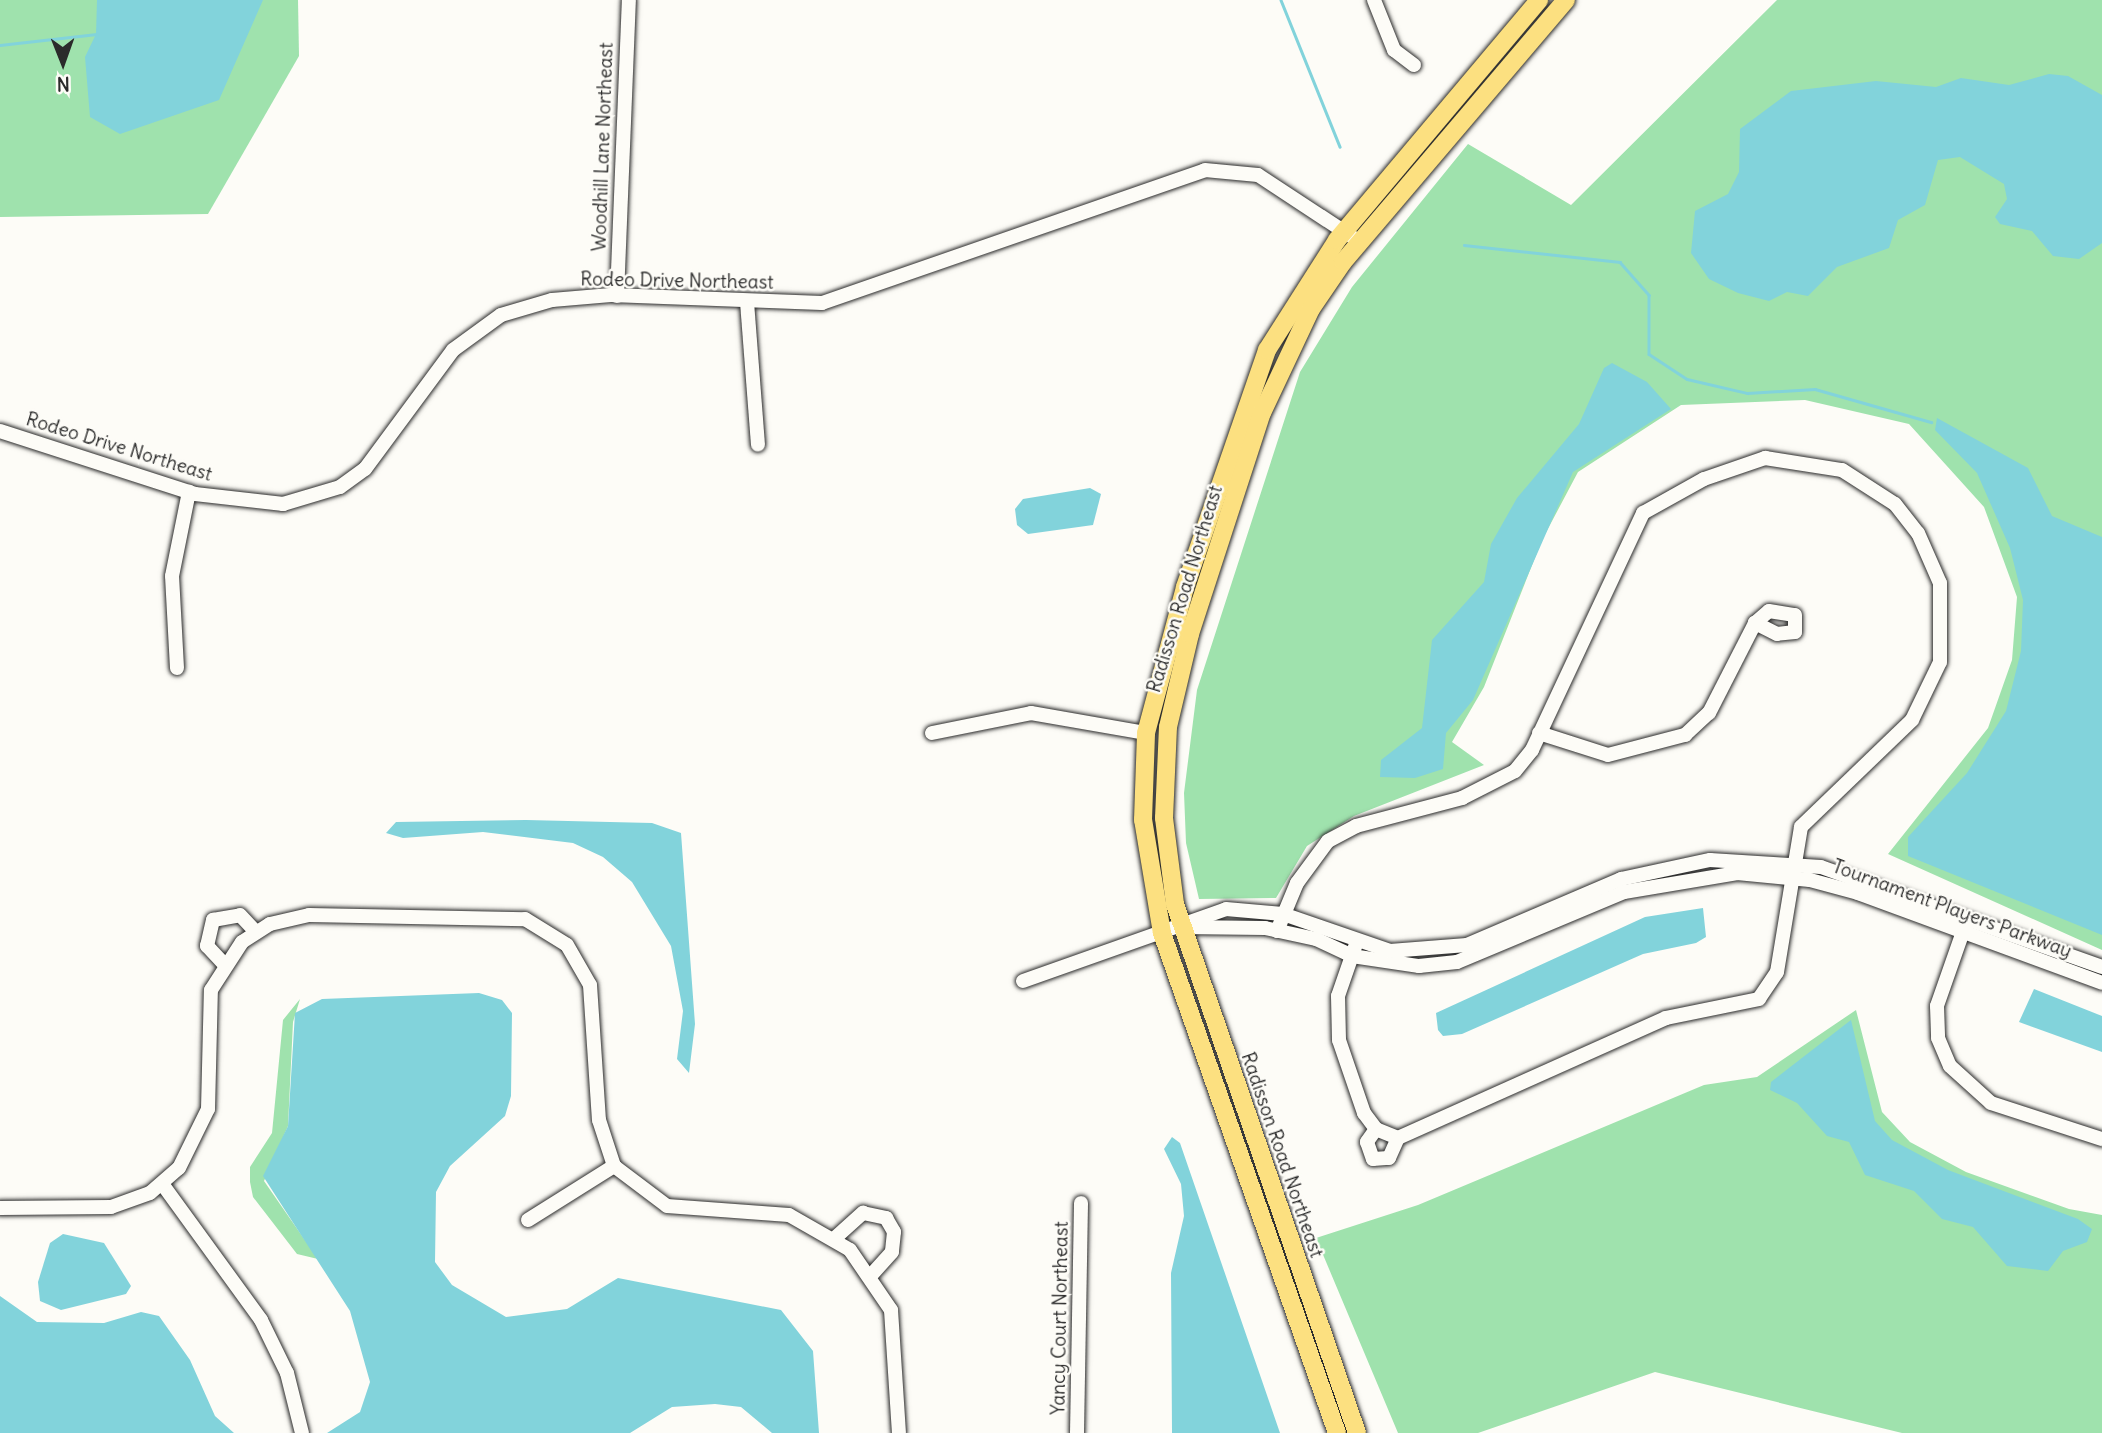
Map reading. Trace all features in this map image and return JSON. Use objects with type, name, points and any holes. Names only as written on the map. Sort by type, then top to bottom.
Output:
[{"type":"main road","name":"Radisson Road Northeast","points":[[1337,1433],[1162,933],[1143,820],[1146,733],[1186,584],[1267,350],[1343,233],[1539,0]]},
{"type":"main road","name":"Radisson Road Northeast","points":[[1357,1433],[1181,927],[1164,818],[1174,694],[1279,368],[1311,309],[1360,242],[1566,0]]},
{"type":"street","name":"Woodhill Lane Northeast","points":[[617,296],[629,0]]},
{"type":"street","points":[[1374,0],[1394,50],[1414,65]]},
{"type":"street","name":"Rodeo Drive Northeast","points":[[0,431],[190,492],[283,503],[340,487],[365,469],[453,350],[501,315],[552,300],[617,296],[822,303],[866,292],[1205,170],[1258,175],[1360,242]]},
{"type":"street","points":[[747,302],[758,445]]},
{"type":"street","points":[[1277,931],[1311,859],[1328,841],[1356,826],[1496,785],[1515,771],[1539,733],[1643,513],[1704,479],[1765,458],[1830,467],[1869,482],[1895,503],[1933,561],[1944,608],[1940,662],[1912,720],[1813,809],[1801,827],[1791,872],[1777,972],[1759,999],[1649,1025],[1398,1138],[1390,1158],[1373,1158],[1367,1142],[1376,1129]]},
{"type":"street","points":[[177,668],[172,576],[190,492]]},
{"type":"street","points":[[1539,733],[1608,755],[1685,735],[1709,713],[1755,623]]},
{"type":"street","points":[[932,733],[1031,713],[1146,733]]},
{"type":"street","name":"Tournament Players Parkway","points":[[1023,981],[1181,927],[1277,931],[1354,950],[1390,951],[1467,945],[1657,867],[1710,860],[1791,872],[2102,967]]},
{"type":"street","name":"Tournament Players Parkway","points":[[1181,927],[1194,916],[1226,909],[1283,914],[1354,950]]},
{"type":"street","points":[[224,964],[206,947],[213,920],[240,915],[257,932]]},
{"type":"street","points":[[0,1208],[111,1207],[163,1185],[188,1157],[208,1109],[209,1006],[224,964],[257,932],[309,915],[507,916],[541,926],[567,945],[593,992],[599,1120],[614,1166],[667,1206],[789,1215],[835,1238],[872,1275],[895,1327],[899,1433]]},
{"type":"street","points":[[1965,924],[1936,1022],[1957,1078],[1991,1103],[2102,1139]]},
{"type":"street","name":"Tournament Players Parkway","points":[[1965,924],[2102,983]]},
{"type":"street","points":[[1354,950],[1338,996],[1339,1040],[1364,1113],[1376,1129],[1398,1138]]},
{"type":"street","points":[[528,1220],[614,1166]]},
{"type":"street","points":[[163,1185],[261,1320],[302,1429]]},
{"type":"street","name":"Yancy Court Northeast","points":[[1077,1433],[1080,1203]]},
{"type":"street","points":[[835,1238],[863,1213],[886,1217],[894,1232],[892,1252],[872,1275]]},
{"type":"green space","points":[[0,0],[298,0],[299,56],[208,214],[0,217]]},
{"type":"green space","points":[[1777,0],[2102,0],[2102,950],[1888,854],[1988,728],[2012,660],[2017,597],[1984,507],[1909,424],[1805,400],[1681,405],[1578,472],[1542,540],[1484,687],[1452,742],[1484,765],[1354,816],[1307,846],[1276,898],[1199,899],[1186,843],[1184,793],[1197,690],[1300,372],[1352,287],[1468,144],[1571,205]]},
{"type":"green space","points":[[300,999],[293,1022],[288,1126],[264,1181],[318,1259],[297,1254],[253,1197],[250,1182],[250,1167],[272,1133],[283,1020]]},
{"type":"green space","points":[[1856,1010],[1882,1112],[1910,1142],[1966,1172],[2069,1209],[2102,1215],[2102,1433],[1902,1433],[1655,1372],[1478,1433],[1398,1433],[1316,1238],[1418,1205],[1704,1085],[1757,1077]]},
{"type":"water","points":[[97,0],[263,0],[219,100],[120,134],[90,117],[85,57],[96,34]]},
{"type":"water","points":[[2049,74],[2068,76],[2102,95],[2102,243],[2079,259],[2053,256],[2032,231],[2000,224],[1995,217],[2007,199],[2004,184],[1960,157],[1938,160],[1925,205],[1898,220],[1889,248],[1837,267],[1808,296],[1787,292],[1769,301],[1738,293],[1709,279],[1691,253],[1695,211],[1728,194],[1739,172],[1740,129],[1791,91],[1876,81],[1936,87],[1961,78],[2009,85]]},
{"type":"water","points":[[1612,363],[1647,382],[1671,409],[1573,472],[1473,700],[1446,733],[1443,769],[1415,778],[1380,777],[1381,760],[1422,728],[1432,640],[1484,582],[1491,544],[1517,498],[1579,424],[1604,368]]},
{"type":"water","points":[[1937,418],[2028,468],[2052,516],[2102,537],[2102,935],[1908,856],[1908,837],[1967,773],[2006,711],[2021,651],[2023,600],[2010,548],[1977,473],[1935,430]]},
{"type":"water","points":[[1090,488],[1101,494],[1093,525],[1028,534],[1017,525],[1015,509],[1023,499]]},
{"type":"water","points":[[526,820],[652,823],[681,833],[695,1024],[689,1073],[677,1059],[683,1011],[671,946],[632,882],[603,857],[573,843],[483,832],[403,838],[386,833],[396,822]]},
{"type":"water","points":[[1703,908],[1706,937],[1696,943],[1643,954],[1462,1034],[1443,1036],[1438,1030],[1436,1013],[1645,917]]},
{"type":"water","points":[[2034,989],[2102,1016],[2102,1052],[2019,1022]]},
{"type":"water","points":[[479,993],[502,1000],[512,1013],[511,1096],[505,1116],[450,1166],[436,1192],[435,1262],[452,1285],[506,1317],[567,1309],[618,1278],[781,1310],[813,1351],[819,1433],[772,1433],[741,1407],[715,1404],[672,1407],[630,1433],[327,1433],[360,1412],[370,1382],[350,1311],[263,1176],[288,1126],[295,1013],[322,999]]},
{"type":"water","points":[[1851,1020],[1875,1121],[1892,1140],[1948,1170],[2078,1219],[2092,1229],[2087,1242],[2063,1251],[2048,1271],[2007,1266],[1973,1227],[1942,1219],[1914,1191],[1865,1175],[1849,1142],[1827,1136],[1797,1103],[1770,1090],[1771,1082]]},
{"type":"water","points":[[1172,1137],[1180,1143],[1280,1433],[1172,1433],[1171,1273],[1184,1216],[1181,1184],[1164,1149]]},
{"type":"water","points":[[63,1234],[104,1243],[131,1286],[126,1294],[61,1310],[40,1301],[38,1282],[50,1243]]},
{"type":"water","points":[[0,1296],[37,1322],[104,1323],[141,1312],[159,1316],[190,1360],[215,1416],[234,1433],[0,1433]]},
{"type":"waterway","points":[[1281,0],[1340,147]]},
{"type":"waterway","points":[[0,45],[96,34]]},
{"type":"waterway","points":[[1464,245],[1620,262],[1649,295],[1649,354],[1687,379],[1747,393],[1815,389],[1931,422]]}]
